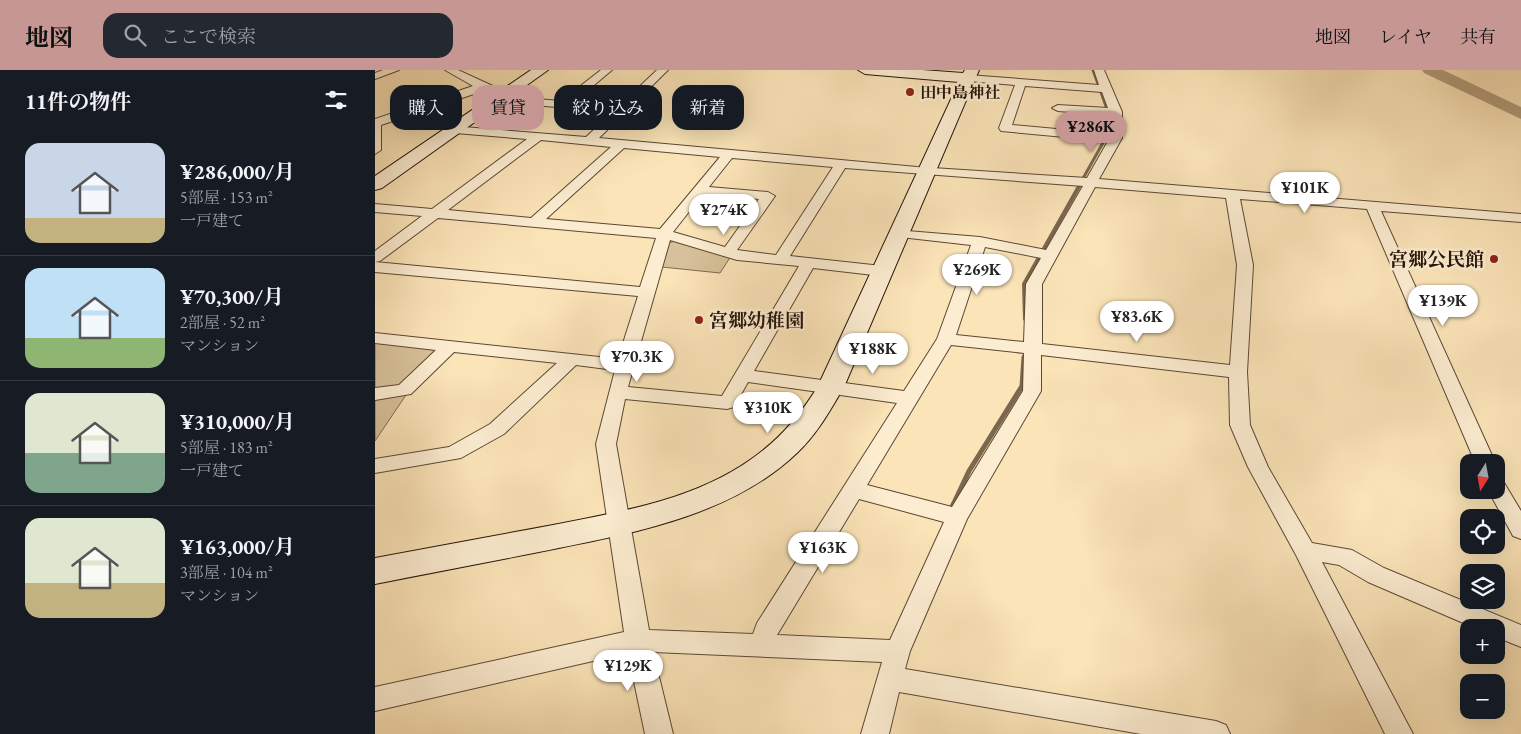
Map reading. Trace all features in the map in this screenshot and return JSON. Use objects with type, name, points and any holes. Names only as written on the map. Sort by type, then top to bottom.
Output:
[{"type":"street","points":[[375,76],[394,70]]},
{"type":"street","points":[[450,70],[480,85]]},
{"type":"street","points":[[520,85],[541,70]]},
{"type":"street","points":[[588,85],[607,70]]},
{"type":"street","points":[[647,85],[663,70]]},
{"type":"street","points":[[865,70],[970,74],[1021,83],[1107,89]]},
{"type":"street","points":[[1036,84],[1040,70]]},
{"type":"street","points":[[875,734],[897,651],[957,517],[1032,391],[1034,284],[1115,138],[1116,112],[1099,70]]},
{"type":"street","points":[[375,571],[618,524],[672,510],[732,485],[780,452],[813,416],[831,386],[970,74]]},
{"type":"street","points":[[1021,83],[1004,125],[1005,128],[1116,112]]},
{"type":"street","points":[[1054,120],[1063,86]]},
{"type":"street","points":[[375,150],[375,124],[472,90]]},
{"type":"street","points":[[1054,120],[1115,138]]},
{"type":"street","points":[[375,184],[454,130]]},
{"type":"street","points":[[462,130],[926,172],[1091,182],[1521,218]]},
{"type":"street","points":[[589,141],[600,130]]},
{"type":"street","points":[[375,258],[538,136]]},
{"type":"street","points":[[533,223],[621,144]]},
{"type":"street","points":[[659,734],[638,640],[605,444],[617,392],[664,234],[729,154]]},
{"type":"street","points":[[780,260],[841,164]]},
{"type":"street","points":[[699,190],[768,196],[728,253]]},
{"type":"street","points":[[1232,194],[1245,265],[1238,372],[1240,425],[1258,467],[1305,551],[1399,734]]},
{"type":"street","points":[[1372,205],[1481,454]]},
{"type":"street","points":[[375,208],[664,234],[728,253],[808,264],[882,271]]},
{"type":"street","points":[[900,233],[980,241],[1049,255]]},
{"type":"street","points":[[763,644],[766,631],[852,489],[947,339],[980,241]]},
{"type":"street","points":[[617,392],[727,404],[745,376],[808,264]]},
{"type":"street","points":[[375,267],[648,292]]},
{"type":"street","points":[[375,338],[625,365]]},
{"type":"street","points":[[947,339],[1238,372]]},
{"type":"street","points":[[375,394],[404,390],[450,346]]},
{"type":"street","points":[[375,466],[454,453],[497,429],[573,359]]},
{"type":"street","points":[[745,376],[831,386],[909,398]]},
{"type":"street","points":[[852,489],[957,517]]},
{"type":"street","points":[[1503,499],[1521,530]]},
{"type":"street","points":[[1305,551],[1344,556],[1376,575],[1521,636]]},
{"type":"street","points":[[375,700],[638,640],[897,651]]},
{"type":"street","points":[[889,678],[1216,734]]},
{"type":"shaded area","points":[[677,240],[731,256],[720,273],[662,267],[669,243]]},
{"type":"shaded area","points":[[375,342],[435,349],[437,352],[398,388],[375,391]]},
{"type":"shaded area","points":[[406,395],[375,441],[375,399]]},
{"type":"waterway","points":[[1081,182],[1109,132],[1107,109],[1093,70]]},
{"type":"waterway","points":[[1430,70],[1521,114]]},
{"type":"waterway","points":[[1025,319],[1024,284],[1082,181]]},
{"type":"waterway","points":[[953,505],[969,471],[1022,386],[1024,357]]},
{"type":"place","name":"田中島神社","points":[[910,92]]},
{"type":"place","name":"宮郷公民館","points":[[1494,259]]},
{"type":"place","name":"宮郷幼稚園","points":[[699,320]]}]
